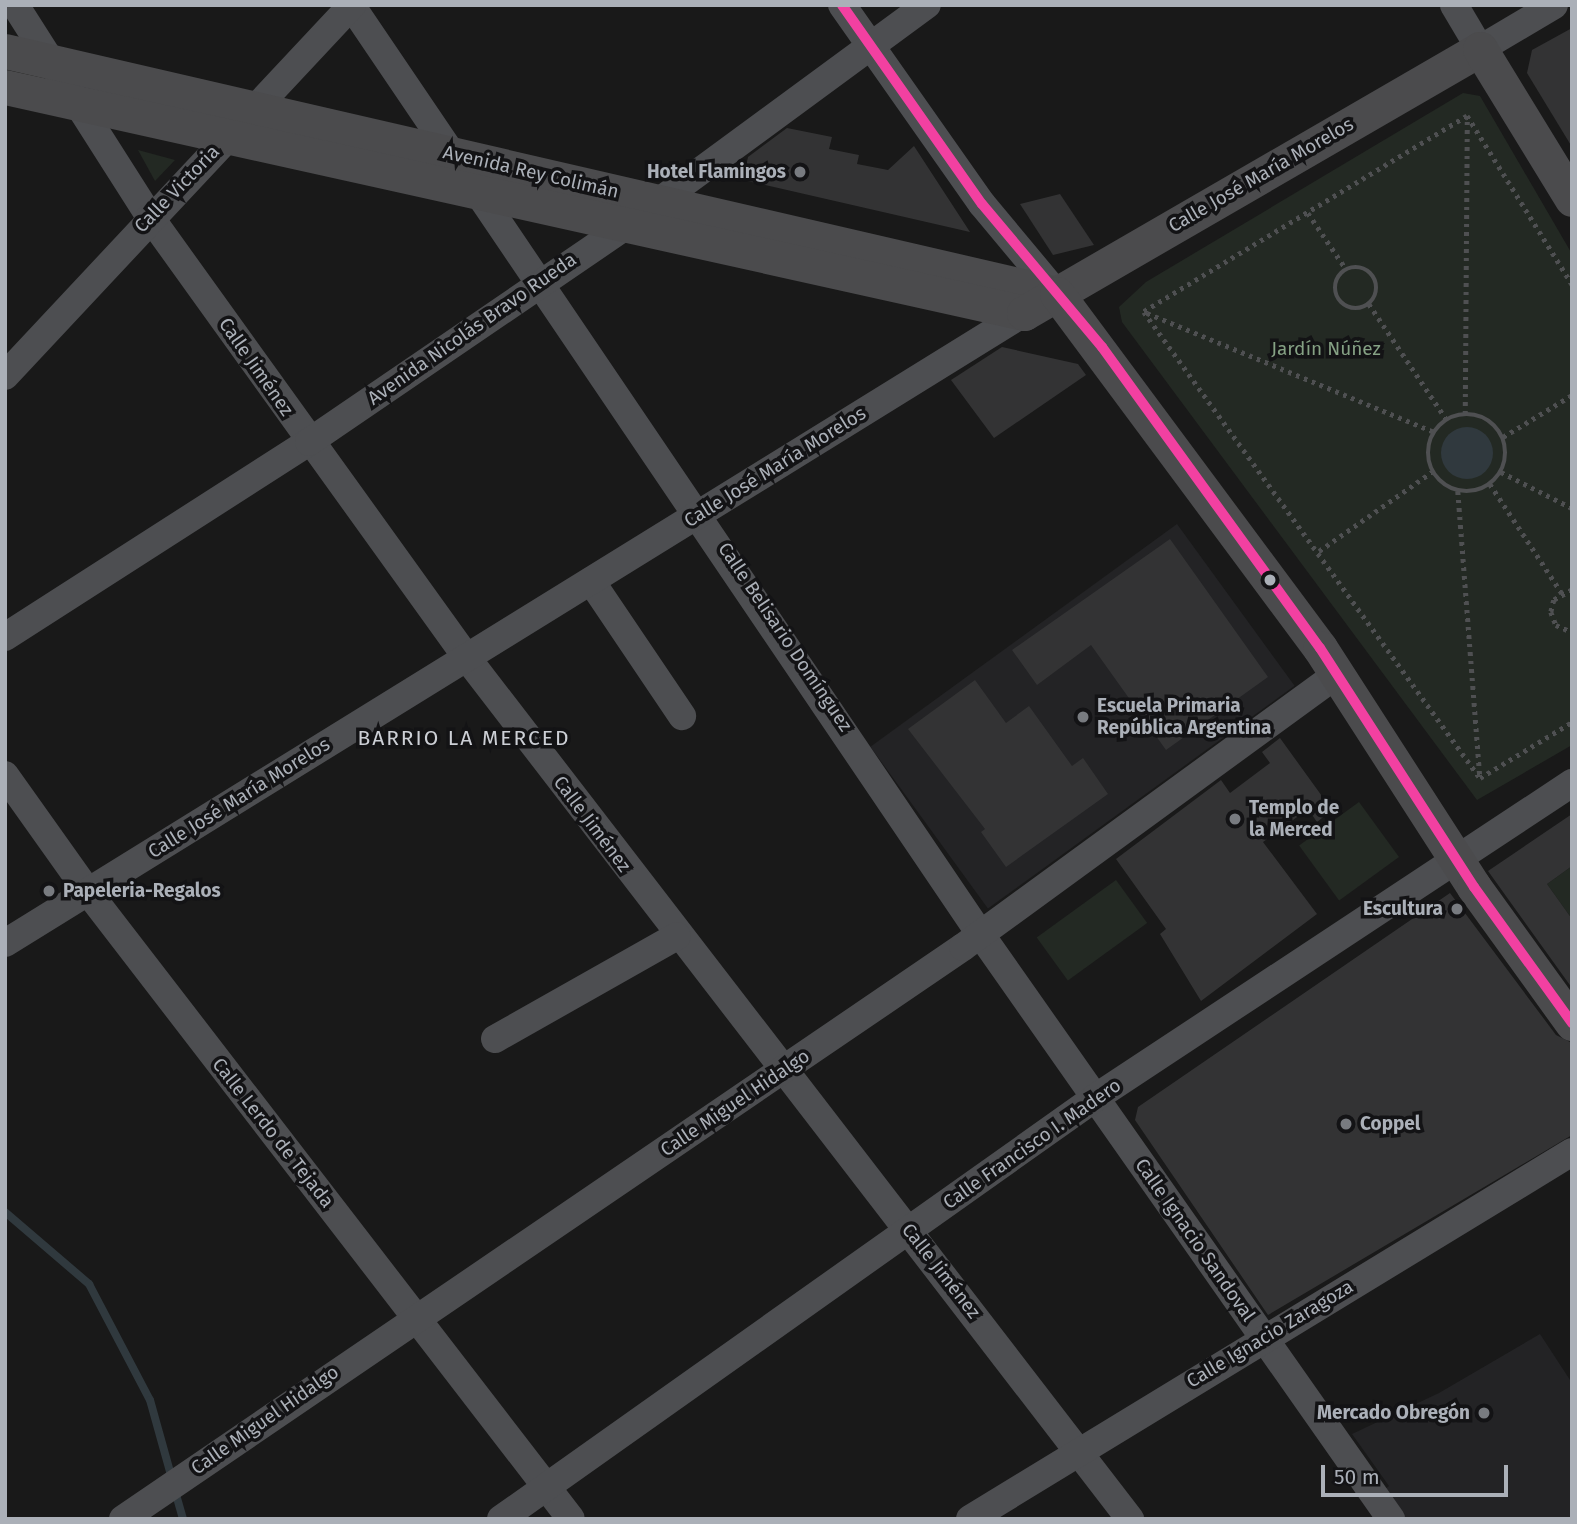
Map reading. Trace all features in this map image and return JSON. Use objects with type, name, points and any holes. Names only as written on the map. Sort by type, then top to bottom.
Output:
[{"type":"main road","points":[[1480,49],[1572,199]]},
{"type":"main road","name":"Calle José María Morelos","points":[[1024,313],[1480,49]]},
{"type":"main road","name":"Avenida Rey Colimán","points":[[5,51],[1057,294]]},
{"type":"main road","name":"Avenida Rey Colimán","points":[[5,87],[1024,313]]},
{"type":"main road","points":[[1057,294],[1338,674],[1572,1023]]},
{"type":"street","name":"Calle Jiménez","points":[[15,5],[48,61],[79,103],[150,218],[467,658],[781,1073],[909,1230],[1080,1448],[1130,1519]]},
{"type":"street","name":"Calle Victoria","points":[[5,376],[351,5]]},
{"type":"street","name":"Calle Belisario Domínguez","points":[[351,5],[450,153],[701,513],[981,935],[1095,1098]]},
{"type":"street","points":[[842,5],[982,204],[1057,294]]},
{"type":"street","name":"Avenida Nicolás Bravo Rueda","points":[[5,637],[309,442],[539,280],[627,225],[927,5]]},
{"type":"street","points":[[1454,5],[1480,49]]},
{"type":"street","name":"Calle José María Morelos","points":[[1480,49],[1554,5]]},
{"type":"street","name":"Calle José María Morelos","points":[[5,943],[1024,313]]},
{"type":"street","points":[[591,581],[682,716]]},
{"type":"street","name":"Calle Miguel Hidalgo","points":[[133,1511],[414,1316],[781,1073],[981,935],[1338,674]]},
{"type":"street","name":"Calle Lerdo de Tejada","points":[[5,775],[88,892],[571,1519]]},
{"type":"street","name":"Calle Francisco I. Madero","points":[[501,1519],[1095,1098],[1572,783]]},
{"type":"street","points":[[495,1040],[677,936]]},
{"type":"street","name":"Calle Ignacio Sandoval","points":[[1095,1098],[1391,1519]]},
{"type":"street","name":"Calle Ignacio Zaragoza","points":[[970,1519],[1080,1448],[1572,1152]]},
{"type":"path","points":[[1144,312],[1466,116]]},
{"type":"path","points":[[1466,116],[1572,285]]},
{"type":"path","points":[[1465,414],[1466,116]]},
{"type":"path","points":[[1308,213],[1346,269]]},
{"type":"path","points":[[1363,268],[1374,276],[1377,290],[1369,304],[1352,308],[1340,302],[1336,282],[1346,269],[1363,268]]},
{"type":"path","points":[[1369,304],[1447,420]]},
{"type":"path","points":[[1144,312],[1434,432]]},
{"type":"path","points":[[1144,312],[1319,551],[1480,778]]},
{"type":"path","points":[[1503,437],[1572,395]]},
{"type":"path","points":[[1465,414],[1487,420],[1503,437],[1501,472],[1490,484],[1458,491],[1432,472],[1428,452],[1434,432],[1447,420],[1465,414]]},
{"type":"path","points":[[1319,551],[1432,472]]},
{"type":"path","points":[[1501,472],[1572,508]]},
{"type":"path","points":[[1490,484],[1562,593]]},
{"type":"path","points":[[1458,491],[1480,778]]},
{"type":"path","points":[[1572,590],[1562,593],[1552,606],[1552,619],[1572,632]]},
{"type":"path","points":[[1480,778],[1572,722]]},
{"type":"shaded area","points":[[1467,427],[1486,434],[1493,453],[1486,472],[1467,479],[1448,472],[1441,453],[1448,434]]},
{"type":"shaded area","name":"Escuela Primaria República Argentina","points":[[1177,524],[1295,686],[988,909],[870,747]]},
{"type":"shaded area","name":"Mercado Obregón","points":[[1540,1334],[1572,1383],[1572,1519],[1396,1519],[1378,1495],[1389,1486],[1352,1434],[1439,1393]]},
{"type":"green space","name":"Jardín Núñez","points":[[1463,93],[1480,96],[1572,254],[1572,745],[1477,800],[1122,322],[1119,307],[1146,282]]},
{"type":"green space","points":[[138,150],[175,160],[155,181]]},
{"type":"green space","points":[[1359,802],[1399,857],[1339,901],[1299,845]]},
{"type":"green space","points":[[1572,866],[1572,919],[1547,884]]},
{"type":"green space","points":[[1116,880],[1147,923],[1068,980],[1037,938]]},
{"type":"building","points":[[1572,28],[1572,147],[1527,73],[1532,50]]},
{"type":"building","points":[[787,128],[832,137],[829,149],[859,155],[857,164],[888,170],[914,146],[970,232],[743,180],[748,157]]},
{"type":"building","points":[[1060,194],[1094,245],[1053,255],[1020,204]]},
{"type":"building","points":[[1002,347],[1078,364],[1086,375],[994,438],[951,380]]},
{"type":"building","points":[[1170,539],[1268,677],[1166,750],[1091,645],[1037,685],[1012,650]]},
{"type":"building","points":[[975,680],[1006,723],[1029,706],[1072,766],[1083,758],[1108,794],[1006,867],[981,832],[985,829],[908,729]]},
{"type":"building","points":[[1280,738],[1332,810],[1317,822],[1308,809],[1263,842],[1317,914],[1201,1001],[1160,934],[1166,929],[1116,859],[1221,780],[1230,793],[1270,763],[1262,752]]},
{"type":"building","points":[[1572,814],[1572,866],[1547,884],[1572,919],[1572,988],[1488,871]]},
{"type":"building","points":[[1450,893],[1556,1035],[1572,1043],[1572,1135],[1268,1315],[1135,1120],[1138,1107]]},
{"type":"waterway","points":[[5,1212],[89,1284],[150,1400],[172,1479]]},
{"type":"waterway","points":[[175,1491],[183,1519]]},
{"type":"transit line","points":[[842,5],[982,204],[1102,347],[1320,648],[1474,887],[1572,1023]]},
{"type":"place","name":"Hotel Flamingos","points":[[800,172]]},
{"type":"place","name":"Escuela Primaria República Argentina","points":[[1083,717]]},
{"type":"place","name":"Templo de la Merced","points":[[1235,819]]},
{"type":"place","name":"Papeleria-Regalos","points":[[49,891]]},
{"type":"place","name":"Escultura","points":[[1457,909]]},
{"type":"place","name":"Coppel","points":[[1346,1124]]},
{"type":"place","name":"Mercado Obregón","points":[[1484,1413]]},
{"type":"district","name":"BARRIO LA MERCED","points":[[464,738]]}]
